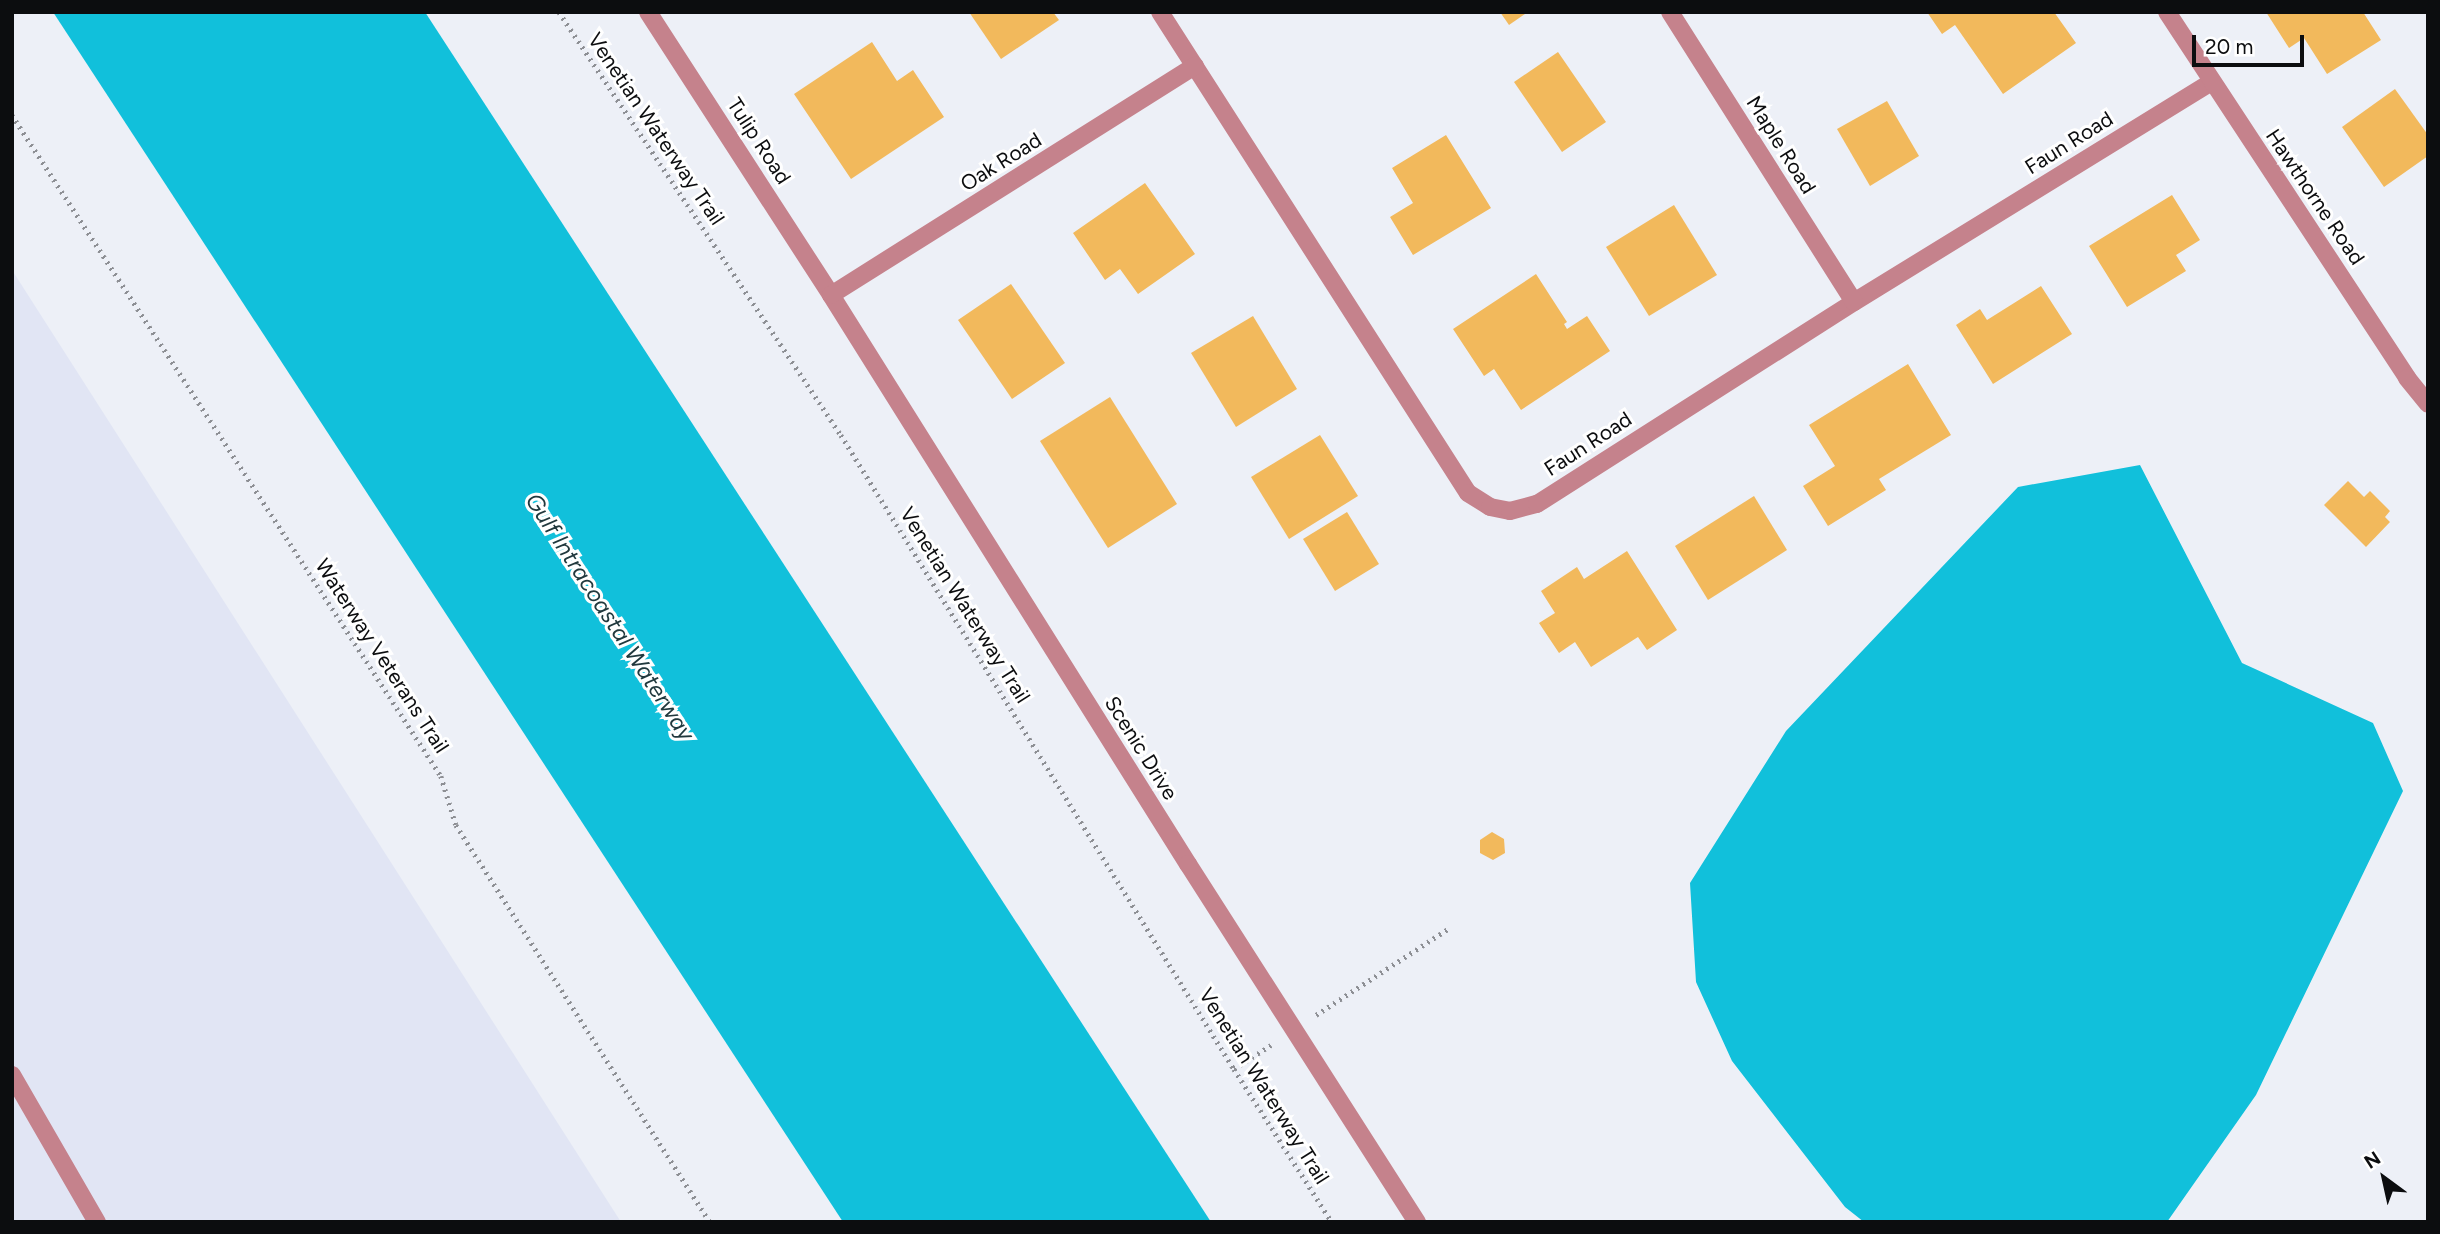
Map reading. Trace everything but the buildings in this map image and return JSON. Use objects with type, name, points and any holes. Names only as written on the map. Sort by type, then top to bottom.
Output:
[{"type":"street","name":"Tulip Road","points":[[648,12],[831,295]]},
{"type":"street","name":"Faun Road","points":[[1160,12],[1468,493],[1490,507],[1510,511],[1537,504],[1854,302],[2211,82]]},
{"type":"street","name":"Maple Road","points":[[1670,12],[1854,302]]},
{"type":"street","name":"Hawthorne Road","points":[[2167,12],[2211,82],[2428,404]]},
{"type":"street","name":"Oak Road","points":[[831,295],[1195,66]]},
{"type":"street","name":"Scenic Drive","points":[[831,295],[1293,1030],[1417,1222]]},
{"type":"street","points":[[12,1075],[97,1222]]},
{"type":"path","name":"Venetian Waterway Trail","points":[[559,12],[841,435],[1234,1069],[1332,1222]]},
{"type":"path","name":"Waterway Veterans Trail","points":[[12,115],[441,776],[456,825],[710,1222]]},
{"type":"path","points":[[1234,1069],[1448,929]]},
{"type":"shaded area","points":[[12,270],[621,1222],[12,1222]]},
{"type":"water","name":"Gulf Intracoastal Waterway","points":[[53,12],[425,12],[1211,1222],[843,1222]]},
{"type":"water","points":[[2140,465],[2242,663],[2373,723],[2403,791],[2256,1095],[2167,1222],[1864,1222],[1845,1207],[1732,1061],[1696,982],[1690,883],[1786,731],[2018,487]]}]
